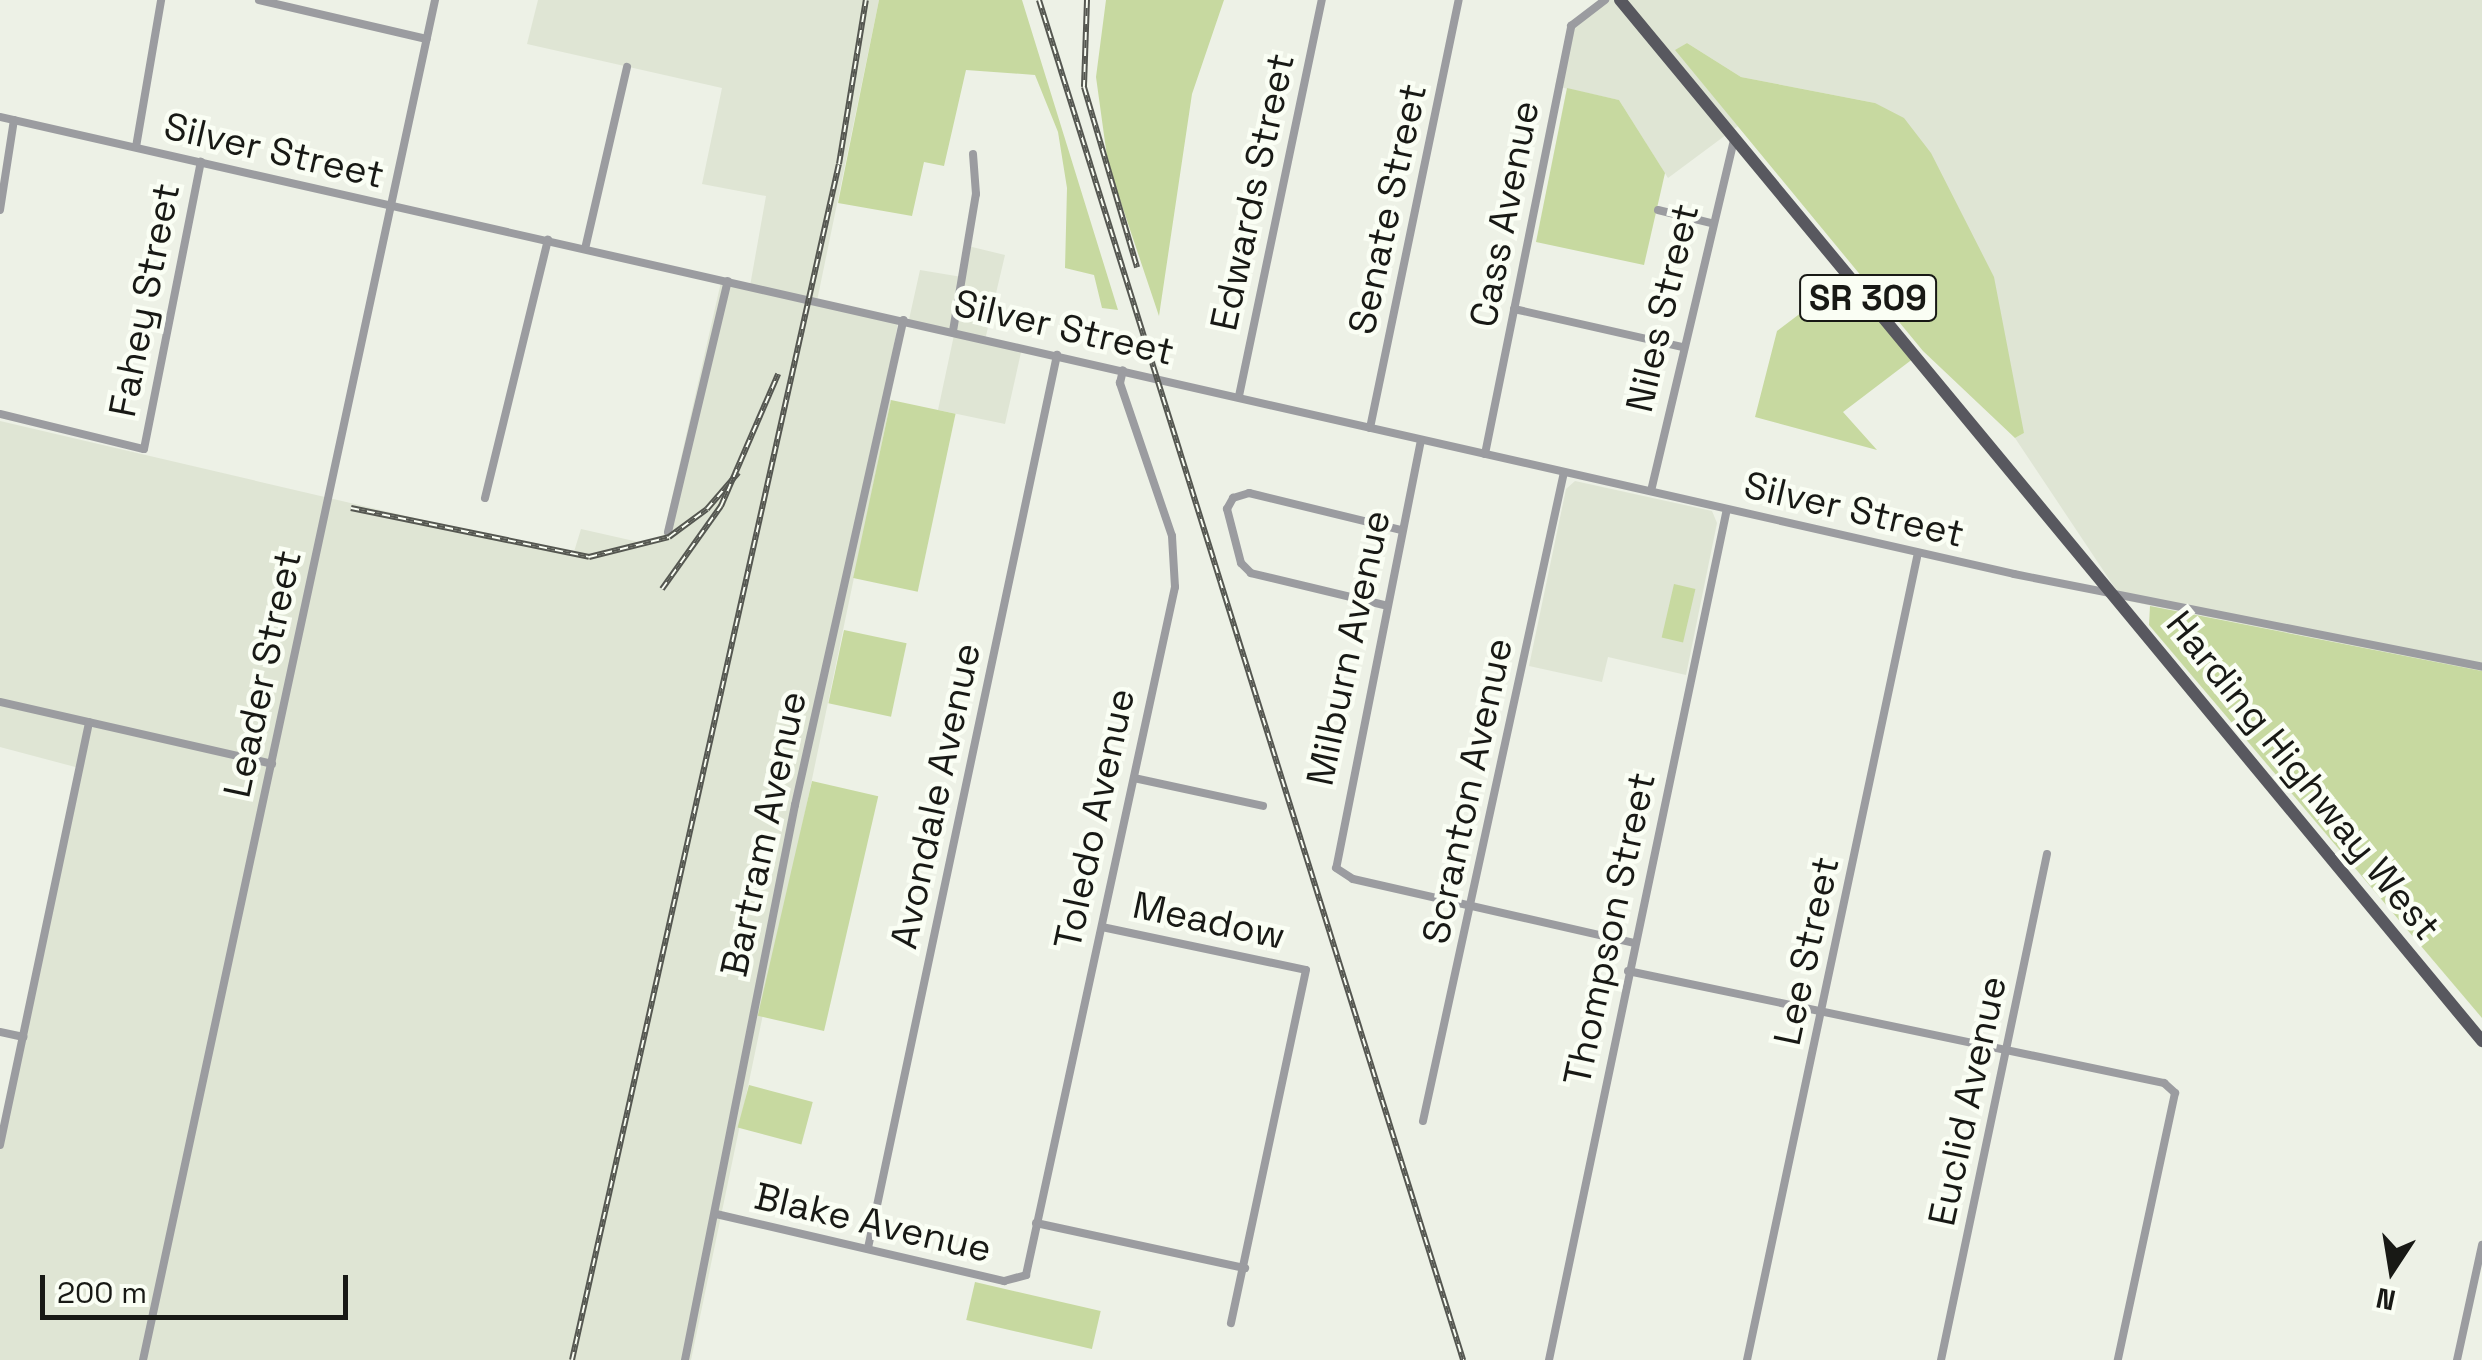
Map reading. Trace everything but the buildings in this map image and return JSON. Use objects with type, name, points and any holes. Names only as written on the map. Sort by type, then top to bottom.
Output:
[{"type":"main road","name":"SR 309","points":[[1620,0],[2116,594]]},
{"type":"main road","name":"Harding Highway West","points":[[2116,594],[2482,1041]]},
{"type":"street","points":[[136,148],[161,0]]},
{"type":"street","points":[[258,0],[427,38]]},
{"type":"street","name":"Leader Street","points":[[143,1360],[394,206],[435,0]]},
{"type":"street","name":"Edwards Street","points":[[1239,396],[1322,0]]},
{"type":"street","name":"Senate Street","points":[[1370,428],[1459,0]]},
{"type":"street","name":"Cass Avenue","points":[[1485,454],[1571,26],[1604,0]]},
{"type":"street","points":[[584,248],[627,67]]},
{"type":"street","name":"Silver Street","points":[[0,116],[1918,553],[2482,667]]},
{"type":"street","points":[[0,210],[14,120]]},
{"type":"street","name":"Niles Street","points":[[1651,492],[1711,223],[1734,139]]},
{"type":"street","points":[[953,332],[976,194],[973,154]]},
{"type":"street","name":"Fahey Street","points":[[0,414],[144,449],[201,162]]},
{"type":"street","points":[[1658,210],[1711,223]]},
{"type":"street","points":[[485,498],[548,240]]},
{"type":"street","points":[[668,532],[728,281]]},
{"type":"street","points":[[1514,309],[1682,347]]},
{"type":"street","name":"Bartram Avenue","points":[[685,1360],[796,805],[904,320]]},
{"type":"street","name":"Avondale Avenue","points":[[868,1248],[1057,355]]},
{"type":"street","name":"Toledo Avenue","points":[[1018,1281],[1036,1223],[1102,927],[1177,560],[1120,384],[1124,370]]},
{"type":"street","name":"Milburn Avenue","points":[[1421,440],[1384,605],[1336,868],[1353,879],[1473,904]]},
{"type":"street","name":"Scranton Avenue","points":[[1423,1121],[1564,472]]},
{"type":"street","points":[[1384,605],[1252,573],[1241,563],[1227,509],[1234,498],[1249,494],[1401,530]]},
{"type":"street","name":"Thompson Street","points":[[1549,1360],[1727,509]]},
{"type":"street","name":"Lee Street","points":[[1747,1360],[1918,553]]},
{"type":"street","points":[[0,702],[272,764]]},
{"type":"street","points":[[0,1145],[89,722]]},
{"type":"street","points":[[1134,778],[1263,806]]},
{"type":"street","name":"Euclid Avenue","points":[[1941,1360],[2047,854]]},
{"type":"street","points":[[1473,904],[1634,943]]},
{"type":"street","name":"Meadow","points":[[1102,927],[1306,970],[1245,1268]]},
{"type":"street","points":[[1628,971],[2006,1054],[2164,1082],[2175,1093],[2118,1360]]},
{"type":"street","points":[[0,1032],[23,1037]]},
{"type":"street","name":"Blake Avenue","points":[[716,1214],[1018,1281]]},
{"type":"street","points":[[1036,1223],[1245,1268],[1232,1323]]},
{"type":"street","points":[[2457,1360],[2482,1245]]},
{"type":"shaded area","points":[[538,0],[879,0],[817,301],[898,322],[885,397],[891,400],[691,1360],[0,1360],[0,1147],[79,768],[0,747],[0,421],[573,555],[581,529],[643,543],[663,537],[721,282],[750,286],[766,196],[702,184],[722,88],[527,44]]},
{"type":"shaded area","points":[[1601,0],[2482,0],[2482,671],[2123,600],[2015,438],[2024,433],[1875,103],[1741,77],[1687,43],[1676,50],[1738,126],[1668,178],[1619,100],[1555,86],[1568,27]]},
{"type":"shaded area","points":[[968,246],[1005,255],[985,340],[1022,348],[1005,424],[938,410],[954,335],[908,324],[920,270],[962,277]]},
{"type":"shaded area","points":[[1575,481],[1712,511],[1717,523],[1686,675],[1608,657],[1602,682],[1529,666],[1566,489]]},
{"type":"green space","points":[[879,0],[1022,0],[1118,310],[1102,308],[1094,275],[1065,268],[1067,188],[1058,132],[1035,75],[966,70],[944,166],[924,162],[912,216],[838,203]]},
{"type":"green space","points":[[1106,0],[1224,0],[1192,94],[1159,316],[1108,164],[1096,77]]},
{"type":"green space","points":[[1687,43],[1741,77],[1875,103],[1904,118],[1931,153],[1994,277],[2024,433],[2015,438],[1923,351],[1675,50]]},
{"type":"green space","points":[[1567,88],[1619,100],[1665,173],[1644,265],[1536,242]]},
{"type":"green space","points":[[1847,278],[1914,358],[1843,412],[1877,450],[1755,417],[1777,331]]},
{"type":"green space","points":[[891,400],[956,414],[918,592],[853,578]]},
{"type":"green space","points":[[1674,584],[1695,589],[1683,643],[1662,638]]},
{"type":"green space","points":[[2150,606],[2482,671],[2482,1018],[2149,625]]},
{"type":"green space","points":[[844,630],[907,643],[891,717],[828,703]]},
{"type":"green space","points":[[812,781],[878,796],[824,1031],[758,1016]]},
{"type":"green space","points":[[749,1085],[813,1102],[801,1145],[738,1128]]},
{"type":"green space","points":[[975,1282],[1101,1311],[1092,1349],[966,1320]]},
{"type":"railway","points":[[572,1360],[839,164],[866,0]]},
{"type":"railway","points":[[1039,0],[1463,1360]]},
{"type":"railway","points":[[1087,0],[1084,87],[1137,267]]},
{"type":"railway","points":[[662,589],[721,506],[778,374]]},
{"type":"railway","points":[[351,508],[589,557],[669,537],[707,509],[738,473]]}]
